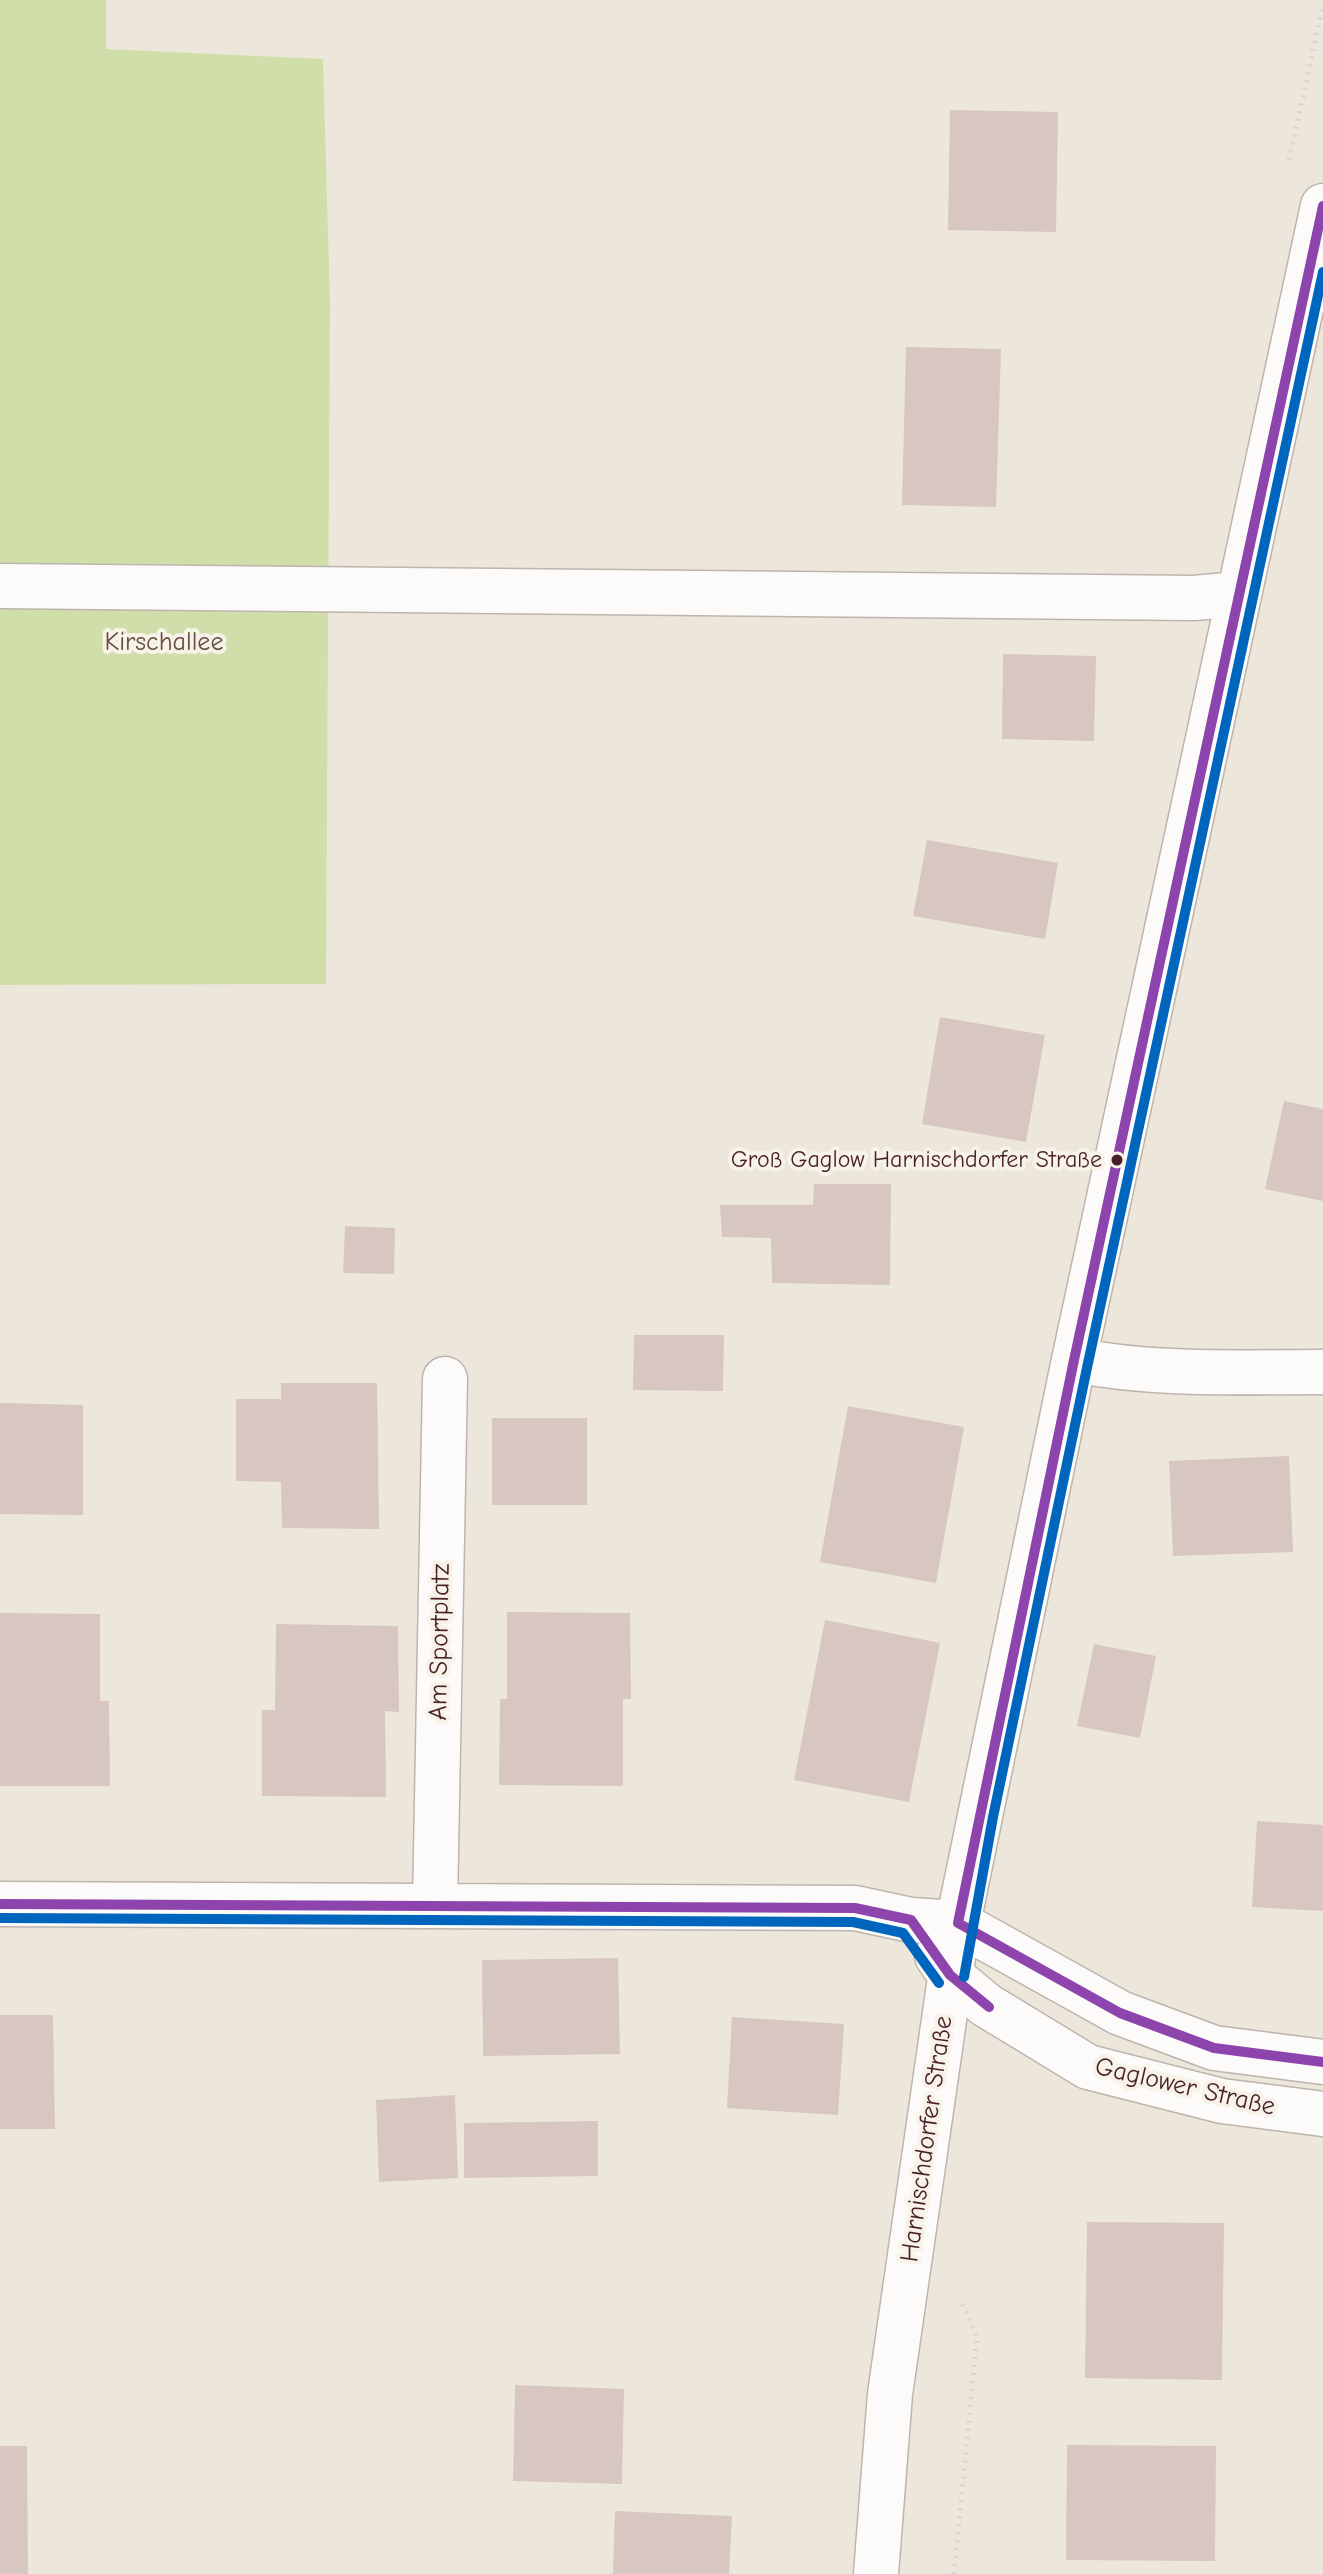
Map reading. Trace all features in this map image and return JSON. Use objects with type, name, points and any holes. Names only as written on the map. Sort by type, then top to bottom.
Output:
[{"type":"street","name":"Harnischdorfer Straße","points":[[876,2574],[890,2394],[958,1923],[1074,1360],[1323,206]]},
{"type":"street","points":[[0,586],[1194,598],[1239,594]]},
{"type":"street","points":[[1074,1360],[1119,1369],[1174,1372],[1323,1372]]},
{"type":"street","name":"Am Sportplatz","points":[[435,1905],[445,1379]]},
{"type":"street","points":[[0,1904],[855,1908],[905,1919]]},
{"type":"street","name":"Gaglower Straße","points":[[905,1919],[958,1923],[1120,2013],[1214,2048],[1323,2062]]},
{"type":"street","name":"Gaglower Straße","points":[[905,1919],[950,1975],[986,2005],[1088,2067],[1222,2101],[1323,2114]]},
{"type":"green space","name":"Kirschallee","points":[[0,0],[106,0],[106,49],[323,59],[330,302],[326,984],[0,985]]},
{"type":"building","points":[[950,110],[1058,112],[1056,232],[948,230]]},
{"type":"building","points":[[906,347],[1001,349],[996,507],[902,505]]},
{"type":"building","points":[[1003,654],[1096,656],[1094,741],[1002,739]]},
{"type":"building","points":[[927,840],[1058,863],[1045,939],[913,916]]},
{"type":"building","points":[[940,1017],[1045,1035],[1026,1142],[922,1124]]},
{"type":"building","points":[[1284,1101],[1323,1109],[1323,1201],[1265,1189]]},
{"type":"building","points":[[814,1184],[891,1184],[890,1285],[772,1283],[771,1238],[722,1237],[720,1205],[813,1205]]},
{"type":"building","points":[[345,1226],[395,1228],[394,1274],[343,1273]]},
{"type":"building","points":[[634,1335],[724,1335],[723,1391],[633,1390]]},
{"type":"building","points":[[281,1383],[377,1383],[379,1529],[282,1528],[281,1482],[236,1481],[236,1399],[281,1399]]},
{"type":"building","points":[[0,1403],[83,1405],[83,1515],[0,1514]]},
{"type":"building","points":[[848,1406],[964,1427],[936,1583],[820,1562]]},
{"type":"building","points":[[492,1418],[587,1418],[587,1505],[492,1505]]},
{"type":"building","points":[[1289,1456],[1293,1552],[1173,1556],[1169,1461]]},
{"type":"building","points":[[507,1612],[630,1613],[631,1699],[623,1699],[623,1786],[499,1785],[500,1699],[507,1699]]},
{"type":"building","points":[[0,1613],[100,1614],[100,1701],[109,1701],[110,1786],[0,1786]]},
{"type":"building","points":[[825,1620],[940,1643],[909,1802],[794,1780]]},
{"type":"building","points":[[276,1624],[398,1626],[399,1712],[385,1711],[386,1797],[262,1796],[262,1710],[275,1710]]},
{"type":"building","points":[[1094,1644],[1156,1656],[1140,1738],[1077,1726]]},
{"type":"building","points":[[1257,1821],[1323,1825],[1323,1911],[1252,1907]]},
{"type":"building","points":[[618,1958],[620,2054],[483,2056],[482,1960]]},
{"type":"building","points":[[0,2015],[53,2015],[55,2129],[0,2129]]},
{"type":"building","points":[[732,2017],[844,2024],[838,2115],[727,2108]]},
{"type":"building","points":[[455,2095],[458,2178],[379,2182],[376,2100]]},
{"type":"building","points":[[598,2121],[598,2176],[464,2178],[464,2123]]},
{"type":"building","points":[[1087,2222],[1224,2223],[1222,2380],[1085,2378]]},
{"type":"building","points":[[515,2385],[624,2389],[622,2484],[513,2481]]},
{"type":"building","points":[[1067,2445],[1216,2446],[1215,2561],[1066,2560]]},
{"type":"building","points":[[0,2446],[27,2446],[28,2574],[0,2574]]},
{"type":"building","points":[[615,2511],[732,2516],[729,2574],[613,2574]]},
{"type":"transit line","points":[[1323,206],[1074,1360],[958,1923],[1120,2013],[1214,2048],[1323,2062]]},
{"type":"transit line","points":[[964,1977],[993,1817],[1088,1363],[1323,272]]},
{"type":"transit line","points":[[0,1904],[855,1908],[911,1920],[950,1975],[989,2007]]},
{"type":"transit line","points":[[0,1918],[853,1922],[903,1933],[939,1983]]},
{"type":"place","name":"Groß Gaglow Harnischdorfer Straße","points":[[1117,1160]]}]
